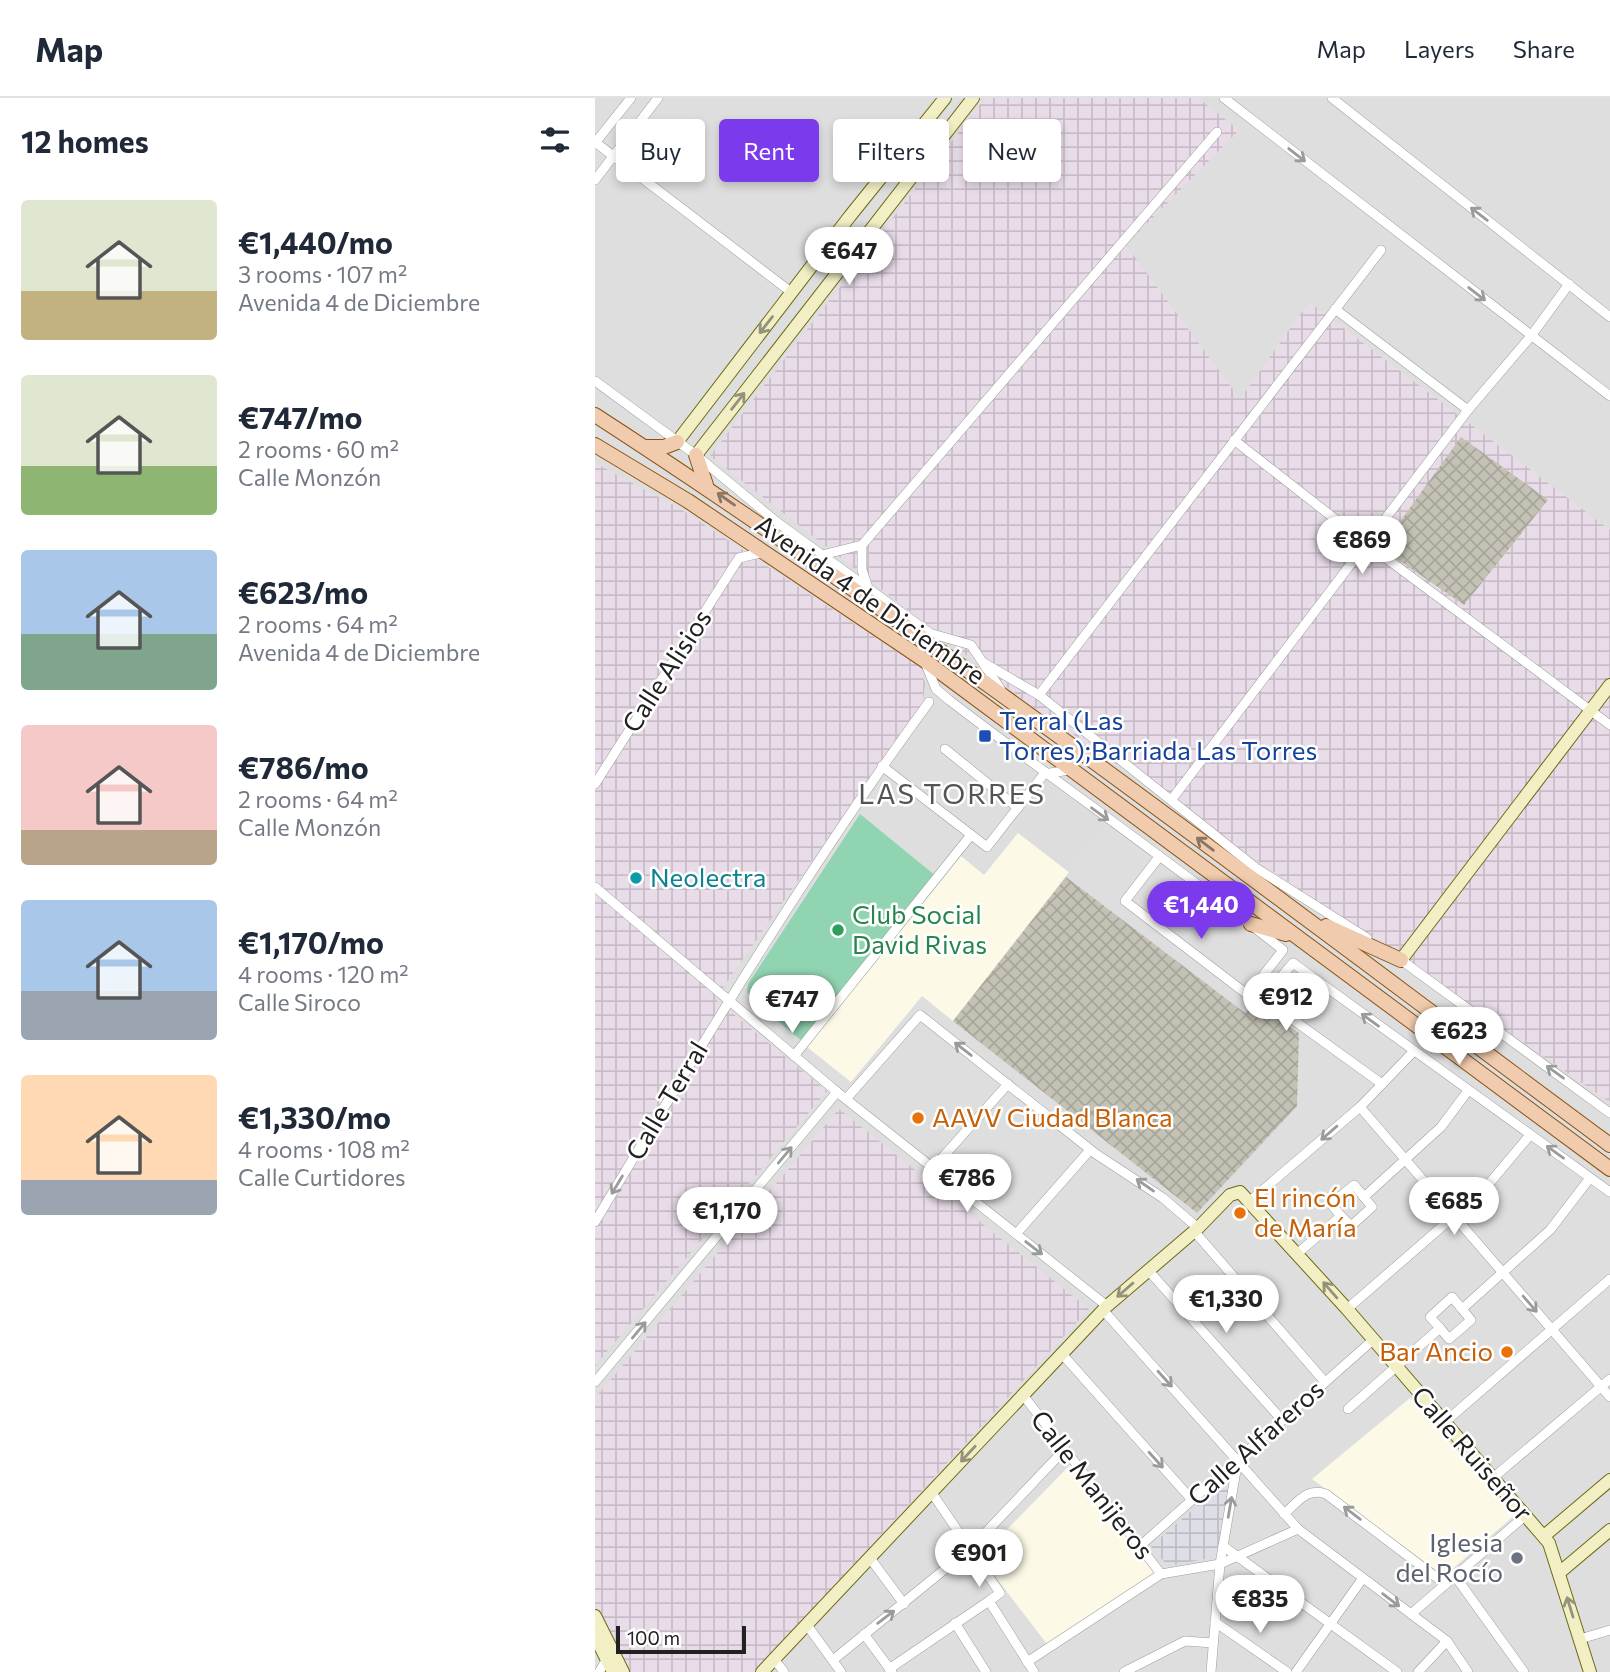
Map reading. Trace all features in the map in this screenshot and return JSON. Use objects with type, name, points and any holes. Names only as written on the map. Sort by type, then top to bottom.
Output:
[{"type":"main road","name":"Avenida 4 de Diciembre","points":[[595,415],[706,485],[915,629],[1610,1145]]},
{"type":"main road","points":[[645,447],[664,447],[677,442]]},
{"type":"main road","name":"Avenida 4 de Diciembre","points":[[595,444],[765,552],[924,660],[1610,1169]]},
{"type":"main road","points":[[696,455],[706,485]]},
{"type":"main road","points":[[1299,914],[1401,960]]},
{"type":"main road","points":[[1251,924],[1295,937]]},
{"type":"street","points":[[631,98],[595,142],[811,308]]},
{"type":"street","points":[[595,180],[658,98]]},
{"type":"street","points":[[677,442],[791,292],[945,98]]},
{"type":"street","points":[[696,455],[973,98]]},
{"type":"street","points":[[1224,98],[1610,397]]},
{"type":"street","points":[[1332,98],[1610,317]]},
{"type":"street","points":[[821,555],[862,545],[1217,132]]},
{"type":"street","points":[[1039,695],[1381,250]]},
{"type":"street","points":[[1172,799],[1468,410],[1531,336],[1569,284]]},
{"type":"street","points":[[1335,309],[1468,410]]},
{"type":"street","points":[[595,382],[696,455],[821,555],[931,634]]},
{"type":"street","points":[[1234,440],[1367,544],[1610,725]]},
{"type":"street","points":[[862,545],[862,570],[867,588]]},
{"type":"street","name":"Calle Alisios","points":[[595,784],[739,558],[765,552]]},
{"type":"street","points":[[915,629],[971,645],[1005,694]]},
{"type":"street","points":[[924,660],[929,702],[949,700]]},
{"type":"street","points":[[983,663],[1039,695],[1257,868],[1401,960],[1610,1113]]},
{"type":"street","points":[[928,678],[949,700],[1044,774],[1251,924],[1283,950],[1248,995],[1125,901],[1159,858]]},
{"type":"street","points":[[1401,960],[1610,685]]},
{"type":"street","name":"Calle Terral","points":[[595,1222],[728,1000],[882,766],[929,702]]},
{"type":"street","points":[[945,749],[1018,808]]},
{"type":"street","points":[[882,766],[987,847],[1044,774],[1069,770]]},
{"type":"street","points":[[794,1056],[971,835]]},
{"type":"street","points":[[595,887],[837,1092],[1105,1308],[1298,1529],[1447,1641],[1468,1672]]},
{"type":"street","points":[[1382,1084],[1263,998],[1293,963],[1467,1092],[1610,1192]]},
{"type":"street","points":[[846,1099],[921,1015],[1090,1150],[1163,1198],[1196,1229],[1325,1382]]},
{"type":"street","points":[[762,1672],[1105,1308],[1196,1229],[1230,1195],[1240,1192],[1251,1200],[1360,1107],[1413,1052]]},
{"type":"street","points":[[933,1168],[1008,1084]]},
{"type":"street","points":[[595,1382],[837,1092]]},
{"type":"street","points":[[1364,1197],[1441,1127],[1467,1092]]},
{"type":"street","points":[[1360,1107],[1610,1397]]},
{"type":"street","points":[[1347,1309],[1483,1191],[1530,1135]]},
{"type":"street","points":[[1016,1234],[1090,1150]]},
{"type":"street","points":[[1462,1309],[1550,1230],[1590,1178]]},
{"type":"street","points":[[1353,1185],[1372,1207],[1351,1226],[1341,1216],[1331,1204],[1353,1185]]},
{"type":"street","name":"Calle Ruiseñor","points":[[1251,1200],[1543,1536],[1559,1573],[1590,1672]]},
{"type":"street","points":[[1298,1253],[1341,1216]]},
{"type":"street","points":[[1149,1270],[1282,1420]]},
{"type":"street","points":[[1445,1422],[1610,1279]]},
{"type":"street","points":[[1452,1297],[1471,1320],[1449,1339],[1440,1328],[1430,1317],[1452,1297]]},
{"type":"street","points":[[1348,1409],[1440,1328]]},
{"type":"street","name":"Calle Alfareros","points":[[1140,1546],[1373,1340]]},
{"type":"street","points":[[1062,1353],[1192,1500]]},
{"type":"street","points":[[1494,1478],[1610,1379]]},
{"type":"street","name":"Calle Manijeros","points":[[1023,1395],[1161,1574]]},
{"type":"street","points":[[833,1660],[971,1548],[1065,1449]]},
{"type":"street","points":[[1210,1672],[1220,1564],[1238,1459]]},
{"type":"street","points":[[1543,1536],[1610,1479]]},
{"type":"street","points":[[1285,1514],[1308,1493],[1316,1490],[1326,1494],[1445,1584]]},
{"type":"street","points":[[864,1634],[890,1670],[1000,1593],[932,1493]]},
{"type":"street","points":[[1411,1614],[1526,1515]]},
{"type":"street","points":[[1027,1662],[1161,1574],[1220,1564],[1298,1529]]},
{"type":"street","points":[[1559,1573],[1610,1530]]},
{"type":"street","points":[[1223,1546],[1397,1672]]},
{"type":"street","points":[[870,1558],[904,1604]]},
{"type":"street","points":[[1455,1576],[1524,1672]]},
{"type":"street","points":[[1296,1672],[1363,1578]]},
{"type":"street","points":[[989,1601],[1034,1672]]},
{"type":"street","points":[[595,1616],[623,1672]]},
{"type":"street","points":[[1215,1622],[1287,1672]]},
{"type":"street","points":[[955,1623],[986,1672]]},
{"type":"street","points":[[807,1626],[841,1672]]},
{"type":"street","points":[[1580,1639],[1610,1630]]},
{"type":"street","points":[[595,1636],[613,1672]]},
{"type":"street","points":[[1124,1672],[1185,1641],[1213,1643]]},
{"type":"street","points":[[1417,1672],[1447,1641]]},
{"type":"street","points":[[599,1672],[607,1659]]},
{"type":"street","points":[[774,1659],[784,1672]]},
{"type":"shaded area","points":[[595,98],[1610,98],[1610,1672],[595,1672]]},
{"type":"shaded area","points":[[985,98],[1198,98],[1239,130],[1126,245],[1240,399],[1309,302],[1610,530],[1610,1102],[1030,705],[710,456],[920,182],[949,182],[949,145],[963,127],[963,182],[1061,182],[1061,119],[969,119]]},
{"type":"shaded area","points":[[1461,437],[1548,500],[1464,605],[1381,548]]},
{"type":"shaded area","points":[[595,463],[679,508],[920,667],[925,683],[923,702],[715,999],[827,1091],[595,1366]]},
{"type":"shaded area","points":[[1046,782],[1108,824],[1070,873],[1011,827]]},
{"type":"shaded area","points":[[1018,833],[1069,872],[953,1021],[922,996],[851,1082],[807,1047],[961,856],[984,875]]},
{"type":"shaded area","points":[[1066,877],[1245,1013],[1254,1002],[1299,1033],[1297,1106],[1197,1213],[953,1021]]},
{"type":"shaded area","points":[[839,1109],[1089,1309],[755,1672],[628,1672],[595,1603],[595,1398]]},
{"type":"shaded area","points":[[1410,1398],[1515,1515],[1444,1576],[1312,1479]]},
{"type":"shaded area","points":[[1071,1464],[1154,1573],[1047,1644],[980,1557]]},
{"type":"shaded area","points":[[1231,1476],[1216,1557],[1168,1566],[1151,1546]]},
{"type":"green space","name":"Club Social David Rivas","points":[[860,814],[936,876],[802,1041],[752,1000],[747,992],[748,984]]},
{"type":"place","name":"Terral (Las Torres);Barriada Las Torres","points":[[985,736]]},
{"type":"place","name":"Neolectra","points":[[636,878]]},
{"type":"place","name":"Club Social David Rivas","points":[[838,930]]},
{"type":"place","name":"AAVV Ciudad Blanca","points":[[918,1118]]},
{"type":"place","name":"El rincón de María","points":[[1240,1213]]},
{"type":"place","name":"Bar Ancio","points":[[1507,1352]]},
{"type":"place","name":"Iglesia del Rocío","points":[[1517,1558]]},
{"type":"district","name":"LAS TORRES","points":[[952,794]]}]
